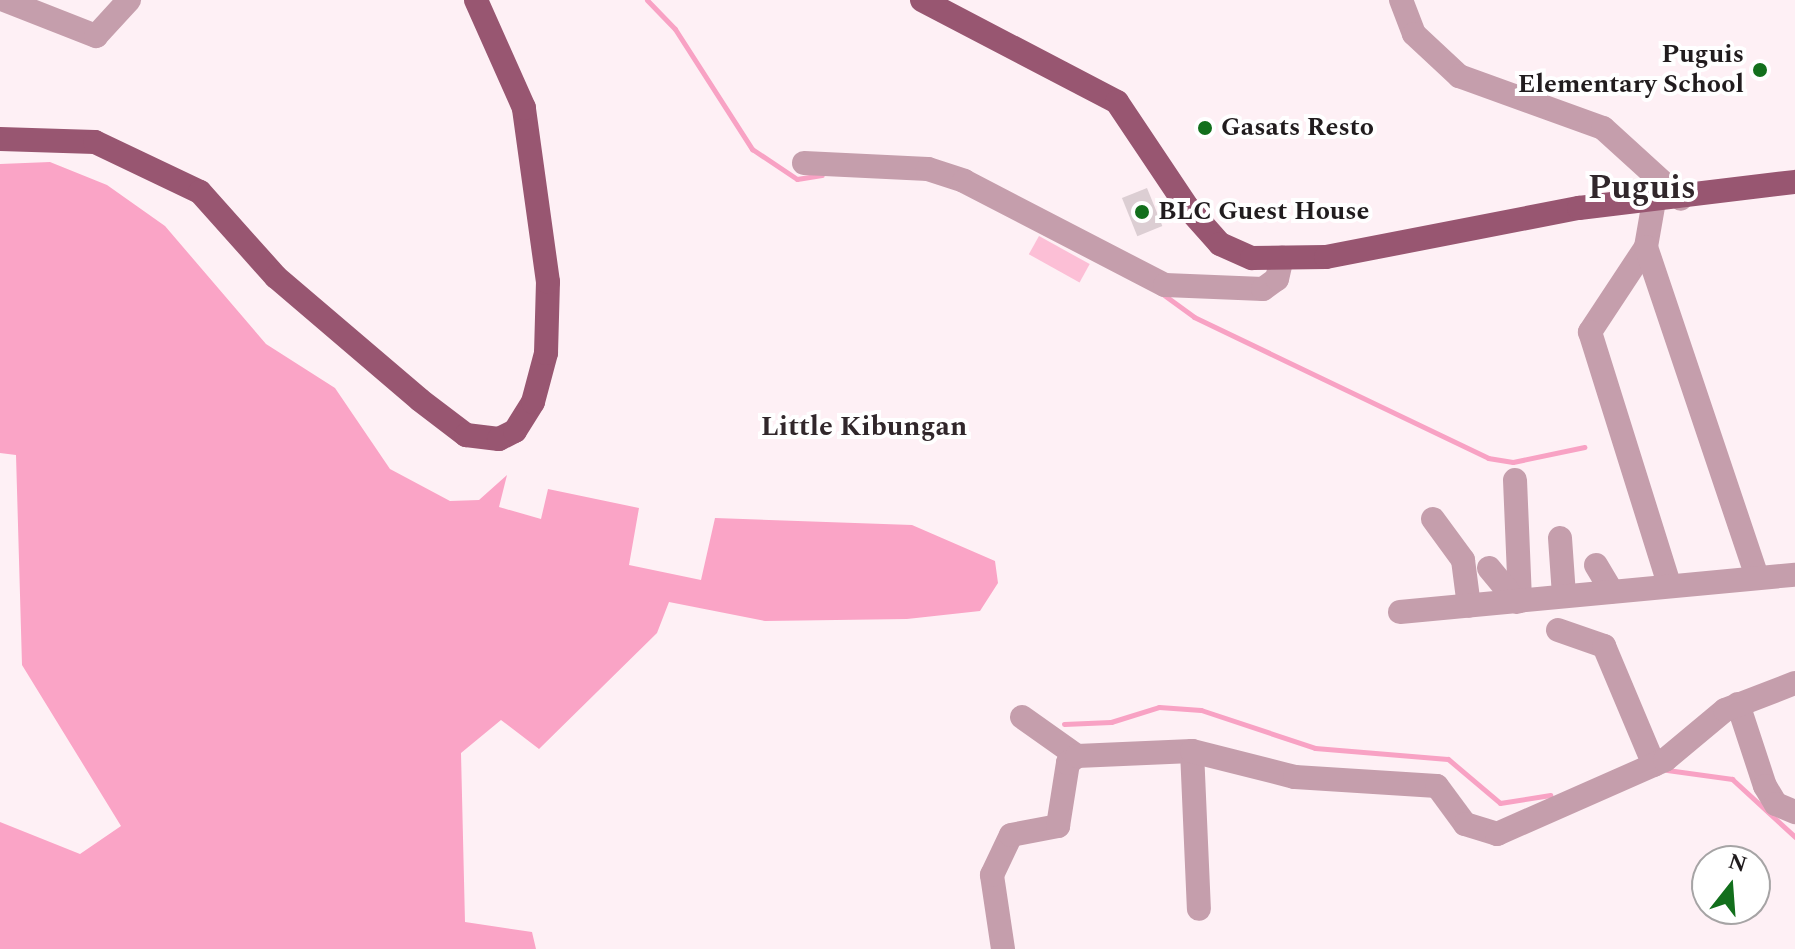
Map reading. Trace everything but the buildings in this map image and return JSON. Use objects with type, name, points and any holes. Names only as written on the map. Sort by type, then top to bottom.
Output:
[{"type":"main road","points":[[0,139],[95,142],[200,192],[276,277],[420,400],[466,435],[499,439],[515,431],[533,402],[546,353],[548,282],[524,108],[476,0]]},
{"type":"main road","points":[[922,0],[1117,102],[1220,244],[1252,258],[1282,258],[1795,182]]},
{"type":"street","points":[[4,0],[96,36],[129,0]]},
{"type":"street","points":[[1401,0],[1414,34],[1459,76],[1603,128],[1681,199]]},
{"type":"street","points":[[804,163],[928,169],[964,181],[1165,285],[1263,289],[1277,279],[1282,258]]},
{"type":"street","points":[[1654,201],[1646,247],[1591,325],[1616,429],[1669,584]]},
{"type":"street","points":[[1646,247],[1756,573]]},
{"type":"street","points":[[1515,480],[1518,602]]},
{"type":"street","points":[[1433,519],[1463,560],[1469,606]]},
{"type":"street","points":[[1560,538],[1564,595]]},
{"type":"street","points":[[1596,565],[1612,592]]},
{"type":"street","points":[[1489,568],[1518,602]]},
{"type":"street","points":[[1400,612],[1612,592],[1756,573],[1795,575]]},
{"type":"street","points":[[1558,630],[1604,646],[1654,765]]},
{"type":"street","points":[[1003,949],[992,875],[1011,835],[1058,826],[1068,763],[1077,756],[1192,751],[1295,777],[1437,786],[1465,824],[1497,834],[1654,765],[1738,704],[1795,683]]},
{"type":"street","points":[[1738,704],[1765,786],[1776,804],[1795,812]]},
{"type":"street","points":[[1022,717],[1077,756]]},
{"type":"street","points":[[1192,751],[1199,909]]},
{"type":"shaded area","points":[[50,162],[107,185],[165,226],[266,344],[335,388],[390,469],[450,501],[479,500],[507,475],[499,507],[541,519],[548,489],[639,508],[629,565],[701,580],[715,518],[912,525],[995,561],[998,583],[980,611],[907,619],[765,621],[669,602],[657,633],[539,749],[501,720],[461,753],[465,922],[532,932],[536,949],[0,949],[0,822],[80,854],[121,826],[22,665],[16,455],[0,453],[0,164]]},
{"type":"shaded area","points":[[1039,236],[1090,264],[1080,282],[1029,254]]},
{"type":"waterway","points":[[647,0],[675,29],[752,149],[797,179],[822,175]]},
{"type":"waterway","points":[[1164,295],[1194,317],[1488,458],[1513,462],[1584,447]]},
{"type":"waterway","points":[[1064,724],[1111,722],[1159,707],[1201,710],[1315,748],[1448,759],[1500,803],[1550,795]]},
{"type":"waterway","points":[[1667,770],[1732,779],[1795,837]]},
{"type":"place","name":"Puguis Elementary School","points":[[1760,70]]},
{"type":"place","name":"Gasats Resto","points":[[1205,128]]},
{"type":"place","name":"BLC Guest House","points":[[1142,212]]},
{"type":"district","name":"Puguis","points":[[1642,189]]},
{"type":"district","name":"Little Kibungan","points":[[864,427]]}]
